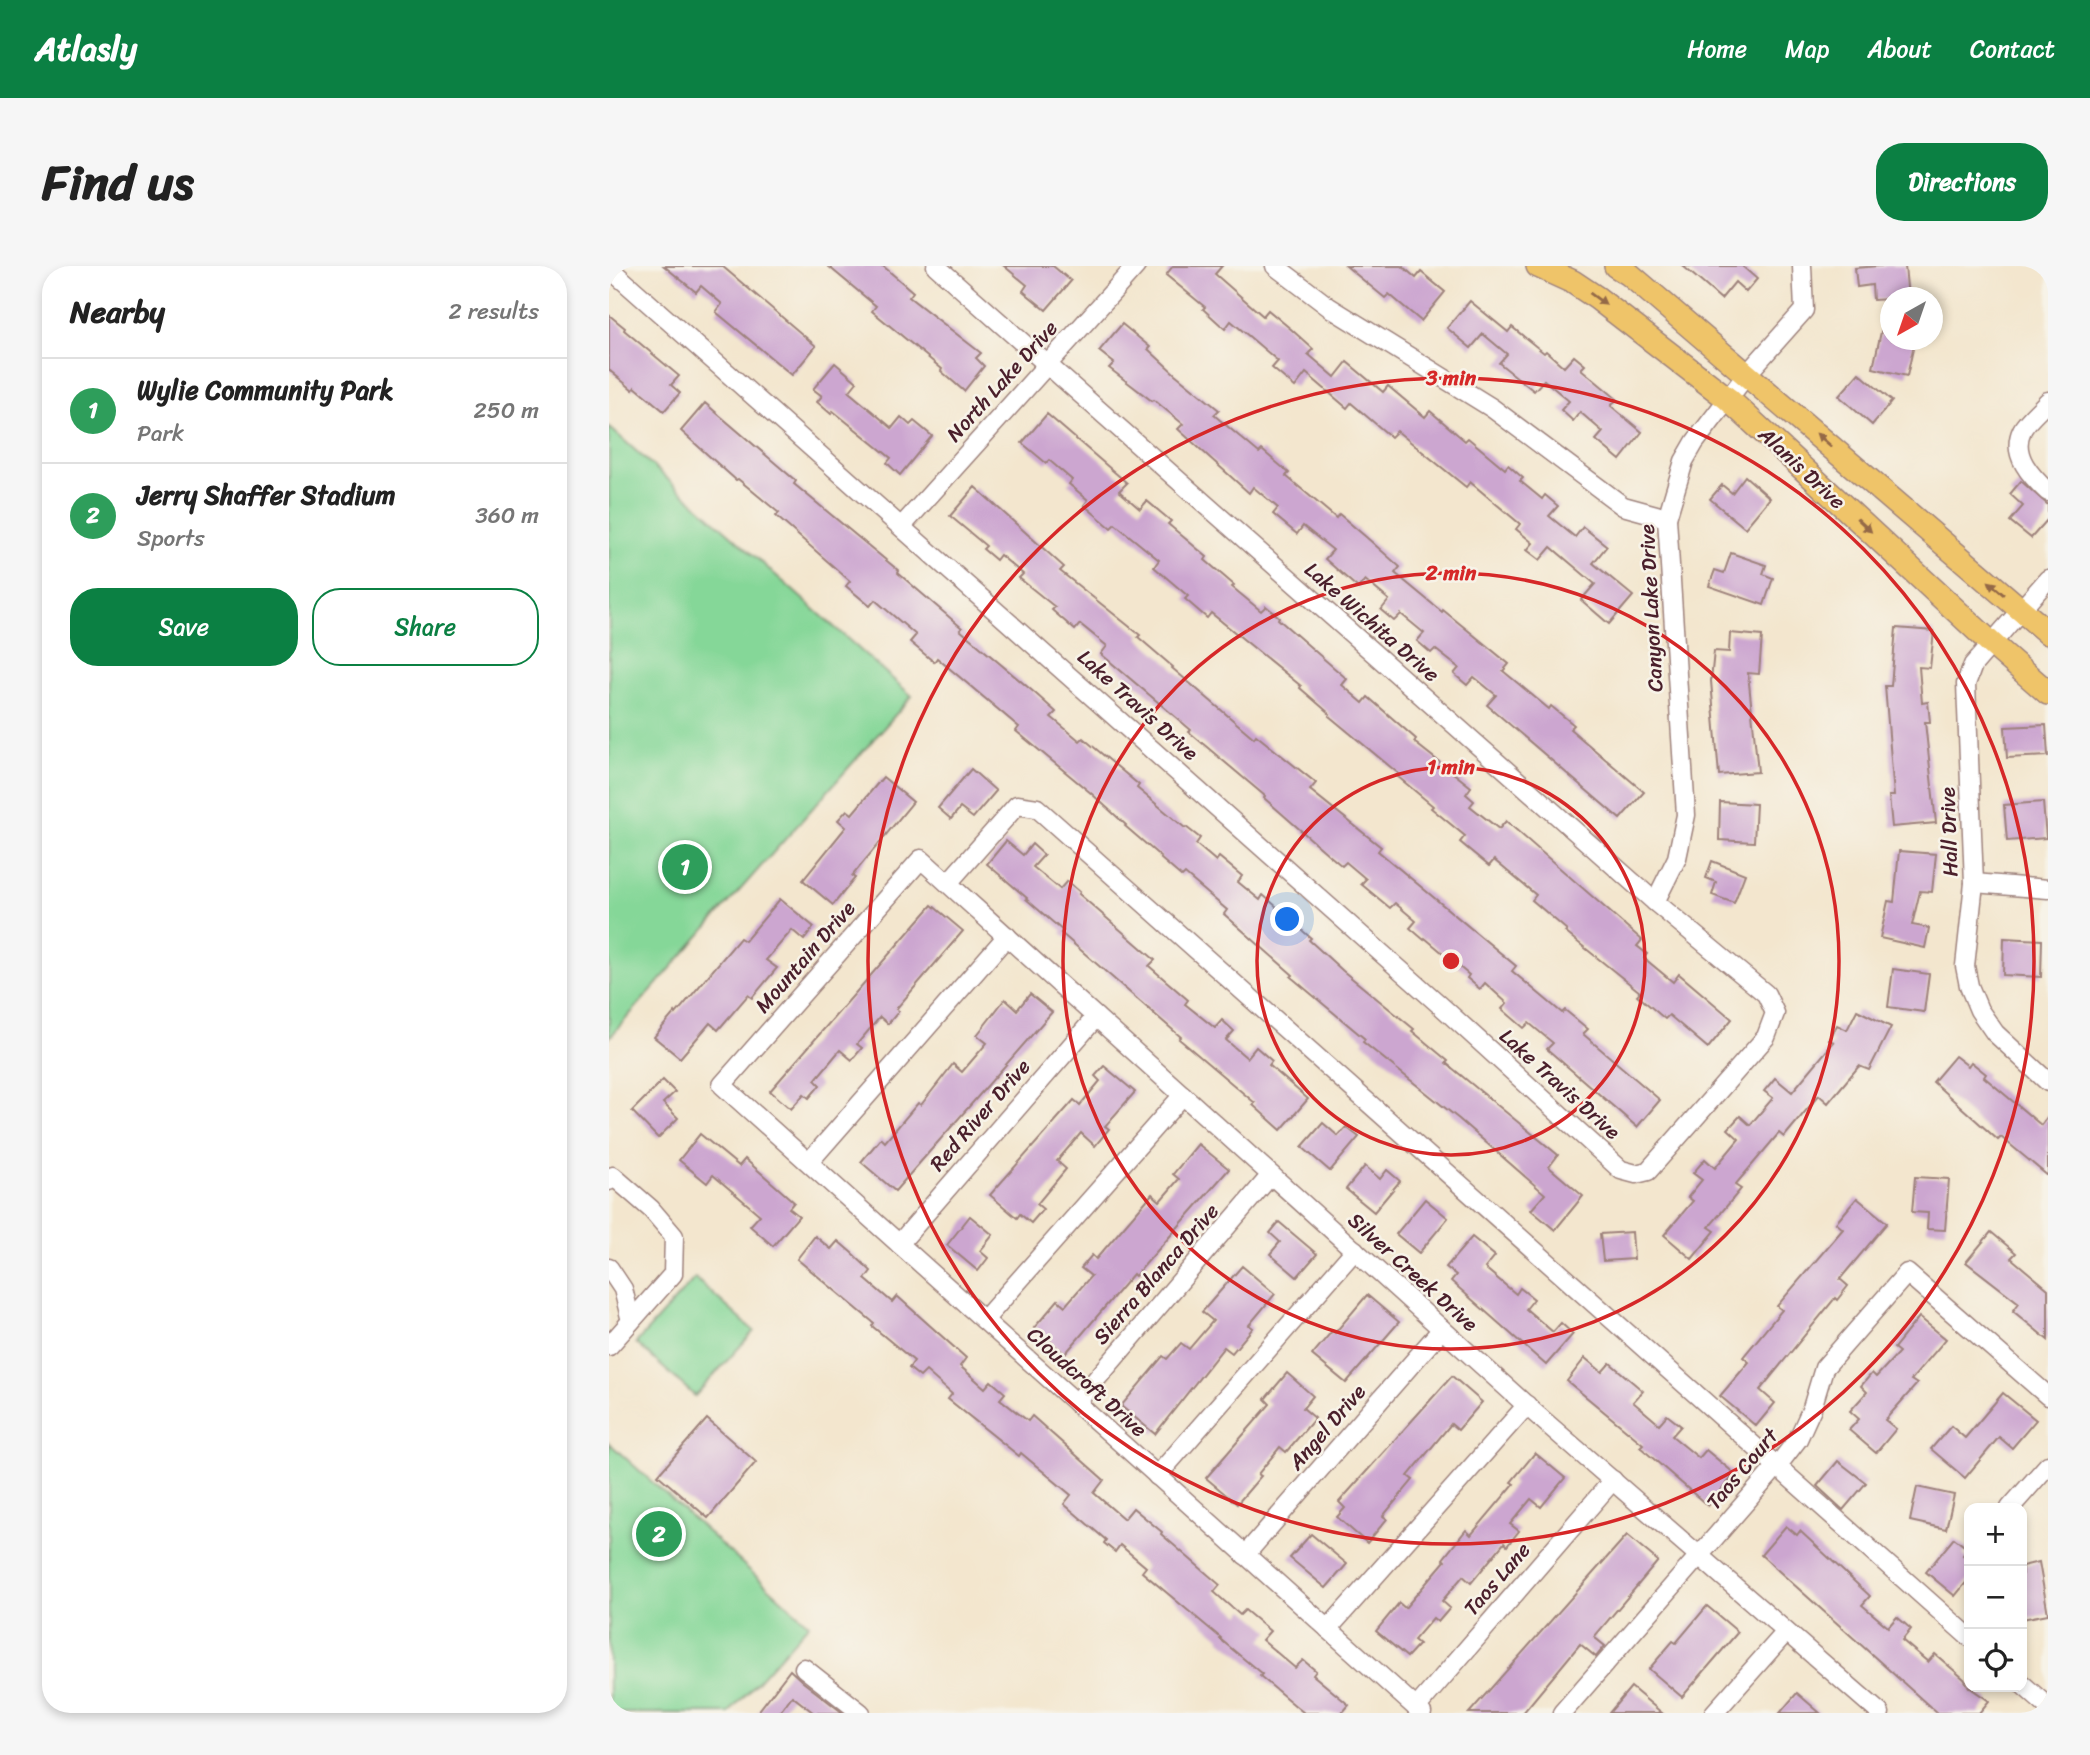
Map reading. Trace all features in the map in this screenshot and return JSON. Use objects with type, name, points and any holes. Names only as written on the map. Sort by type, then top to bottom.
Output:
[{"type":"main road","name":"Alanis Drive","points":[[1538,266],[1573,282],[1597,298],[1728,400],[2048,693]]},
{"type":"main road","name":"Alanis Drive","points":[[1616,266],[1747,374],[2048,633]]},
{"type":"street","name":"Lake Wichita Drive","points":[[936,266],[1655,902],[1766,994],[1775,1013]]},
{"type":"street","name":"North Lake Drive","points":[[902,526],[1136,266]]},
{"type":"street","points":[[1275,266],[1329,307],[1492,408],[1622,506],[1667,518]]},
{"type":"street","name":"Canyon Lake Drive","points":[[1655,902],[1677,858],[1686,815],[1667,518],[1684,461],[1695,442],[1747,374],[1804,310],[1803,266]]},
{"type":"street","name":"Lake Travis Drive","points":[[609,268],[1420,987],[1621,1170],[1636,1174],[1648,1171],[1656,1164],[1766,1037],[1775,1013]]},
{"type":"street","points":[[2048,401],[2022,431],[2019,451],[2028,474],[2048,492]]},
{"type":"street","name":"Hall Drive","points":[[2048,579],[1973,665],[1966,684],[1975,883],[1965,966],[1969,986],[1979,1010],[1995,1033],[2048,1082]]},
{"type":"street","points":[[948,883],[1017,805],[1037,808],[1964,1632]]},
{"type":"street","name":"Silver Creek Drive","points":[[921,859],[1442,1329],[1699,1553],[1875,1712]]},
{"type":"street","name":"Mountain Drive","points":[[722,1085],[921,859]]},
{"type":"street","points":[[1975,883],[2048,889]]},
{"type":"street","points":[[809,1163],[1007,936]]},
{"type":"street","name":"Red River Drive","points":[[899,1244],[1096,1017]]},
{"type":"street","name":"Cloudcroft Drive","points":[[722,1085],[1419,1711]]},
{"type":"street","points":[[984,1321],[1183,1095]]},
{"type":"street","name":"Sierra Blanca Drive","points":[[1076,1403],[1271,1175]]},
{"type":"street","points":[[609,1181],[613,1177],[651,1209],[674,1236],[673,1274],[609,1346]]},
{"type":"street","points":[[1157,1476],[1355,1250]]},
{"type":"street","points":[[609,1268],[623,1289],[631,1321]]},
{"type":"street","name":"Taos Court","points":[[1562,1713],[1778,1465],[1798,1439],[1812,1408],[1824,1368],[1907,1273],[2048,1396]]},
{"type":"street","name":"Angel Drive","points":[[1245,1555],[1442,1329]]},
{"type":"street","points":[[1328,1629],[1527,1405]]},
{"type":"street","points":[[2014,1503],[2048,1465]]},
{"type":"street","name":"Taos Lane","points":[[1419,1711],[1613,1480]]},
{"type":"street","points":[[1714,1713],[1786,1632]]},
{"type":"street","points":[[804,1668],[861,1713]]},
{"type":"street","points":[[2027,1688],[2048,1707]]},
{"type":"green space","points":[[609,427],[912,696],[609,1038]]},
{"type":"green space","points":[[695,1278],[754,1331],[695,1396],[636,1343]]},
{"type":"green space","points":[[609,1443],[809,1624],[729,1713],[609,1713]]},
{"type":"building","points":[[664,266],[722,266],[816,346],[792,375],[716,312],[722,304],[701,286],[696,292]]},
{"type":"building","points":[[828,266],[883,266],[913,292],[909,297],[981,353],[976,358],[984,366],[964,391],[941,371],[942,369],[872,311],[876,306]]},
{"type":"building","points":[[1004,266],[1053,266],[1071,281],[1046,310],[1023,291],[1027,285]]},
{"type":"building","points":[[1173,266],[1222,266],[1215,274],[1263,316],[1268,310],[1292,330],[1313,349],[1308,354],[1335,377],[1347,362],[1383,392],[1388,386],[1425,417],[1430,411],[1465,441],[1468,438],[1505,469],[1508,465],[1523,478],[1520,481],[1542,499],[1545,495],[1558,506],[1549,516],[1575,537],[1583,527],[1607,546],[1593,563],[1633,596],[1609,624],[1581,600],[1595,584],[1551,547],[1540,560],[1527,550],[1533,543],[1516,529],[1520,524],[1470,482],[1466,487],[1397,431],[1391,437],[1351,403],[1347,408],[1306,373],[1295,387],[1272,368],[1278,361],[1231,321],[1225,329],[1203,309],[1205,307],[1166,275]]},
{"type":"building","points":[[1346,266],[1402,266],[1416,278],[1421,272],[1445,292],[1421,321],[1389,294],[1385,298]]},
{"type":"building","points":[[1683,266],[1742,266],[1757,279],[1746,292],[1735,282],[1721,299]]},
{"type":"building","points":[[1905,266],[1907,287],[1880,287],[1880,300],[1873,300],[1872,285],[1857,287],[1855,268]]},
{"type":"building","points":[[1470,301],[1508,332],[1512,327],[1564,367],[1574,356],[1585,365],[1581,369],[1617,399],[1611,406],[1642,432],[1620,460],[1596,440],[1603,432],[1580,412],[1573,421],[1561,410],[1569,401],[1544,380],[1534,391],[1499,363],[1507,354],[1483,334],[1471,348],[1447,328]]},
{"type":"building","points":[[609,315],[679,376],[671,385],[680,393],[664,411],[609,370]]},
{"type":"building","points":[[1122,324],[1150,347],[1148,349],[1175,374],[1219,410],[1214,415],[1259,453],[1262,450],[1289,473],[1286,476],[1336,518],[1339,514],[1366,537],[1400,567],[1395,573],[1509,664],[1503,671],[1549,709],[1551,706],[1574,725],[1570,729],[1644,792],[1620,819],[1487,705],[1496,695],[1474,677],[1467,685],[1454,674],[1459,668],[1435,649],[1431,653],[1417,641],[1424,633],[1401,614],[1394,621],[1381,610],[1389,600],[1365,580],[1358,588],[1325,559],[1333,550],[1303,526],[1297,534],[1273,514],[1278,508],[1253,487],[1249,493],[1178,429],[1183,424],[1109,368],[1114,363],[1099,351]]},
{"type":"building","points":[[1880,336],[1880,350],[1913,350],[1907,376],[1873,368]]},
{"type":"building","points":[[835,363],[857,382],[849,392],[892,428],[901,417],[910,425],[914,421],[932,436],[900,475],[887,463],[891,458],[833,411],[831,414],[817,402],[822,396],[813,389]]},
{"type":"building","points":[[1859,373],[1892,401],[1872,425],[1839,396]]},
{"type":"building","points":[[705,403],[1056,712],[1051,717],[1080,741],[1083,738],[1139,785],[1137,788],[1200,838],[1196,844],[1216,861],[1219,857],[1242,876],[1238,882],[1260,900],[1263,895],[1343,971],[1414,1029],[1412,1031],[1448,1061],[1446,1063],[1558,1155],[1549,1167],[1583,1196],[1555,1230],[1531,1210],[1545,1194],[1459,1119],[1363,1042],[1365,1039],[1291,977],[1293,975],[1224,914],[1227,910],[1185,874],[1182,877],[1160,858],[1092,794],[1016,731],[1019,727],[937,658],[934,662],[910,642],[916,635],[875,600],[870,606],[846,586],[850,581],[776,516],[779,513],[736,480],[681,431]]},
{"type":"building","points":[[1047,414],[1127,483],[1119,491],[1140,509],[1147,501],[1171,521],[1168,524],[1207,557],[1205,560],[1234,585],[1232,587],[1261,611],[1266,606],[1347,679],[1342,685],[1363,703],[1368,697],[1416,739],[1414,742],[1471,787],[1466,794],[1474,801],[1470,806],[1499,829],[1506,821],[1642,940],[1637,946],[1647,954],[1644,958],[1673,982],[1679,974],[1732,1019],[1708,1048],[1669,1015],[1665,1019],[1637,995],[1640,992],[1565,932],[1567,930],[1532,900],[1536,895],[1494,860],[1489,866],[1460,842],[1465,836],[1431,808],[1433,806],[1397,776],[1399,774],[1329,716],[1301,686],[1211,613],[1207,618],[1185,599],[1188,596],[1154,567],[1159,560],[1115,524],[1111,528],[1084,505],[1088,500],[1069,484],[1072,480],[1049,460],[1046,463],[1022,443]]},
{"type":"building","points":[[1745,476],[1770,498],[1745,528],[1710,499],[1722,485],[1732,493]]},
{"type":"building","points":[[2021,481],[2048,505],[2048,519],[2031,538],[2010,521],[2023,506],[2010,494]]},
{"type":"building","points":[[975,487],[1064,567],[1060,571],[1140,635],[1138,637],[1172,668],[1254,738],[1256,735],[1316,783],[1310,790],[1381,847],[1378,851],[1516,966],[1512,971],[1562,1013],[1565,1010],[1588,1029],[1583,1034],[1660,1100],[1637,1127],[1547,1049],[1553,1043],[1529,1023],[1524,1028],[1502,1009],[1507,1003],[1485,983],[1480,989],[1467,978],[1469,975],[1410,928],[1416,921],[1395,903],[1390,908],[1361,884],[1366,879],[1346,862],[1342,866],[1329,855],[1189,732],[1191,730],[1101,654],[1107,646],[1080,624],[1075,630],[1052,610],[1055,607],[1019,578],[1023,574],[1000,555],[996,560],[983,549],[986,546],[950,516]]},
{"type":"building","points":[[1731,553],[1766,565],[1763,574],[1773,578],[1764,605],[1709,586],[1715,570],[1724,573]]},
{"type":"building","points":[[1896,628],[1934,631],[1930,668],[1919,667],[1922,703],[1928,702],[1930,722],[1925,722],[1936,823],[1892,827],[1889,796],[1894,796],[1885,686],[1891,686]]},
{"type":"building","points":[[1730,633],[1762,636],[1759,674],[1748,673],[1758,772],[1719,775],[1711,681],[1714,651],[1729,652]]},
{"type":"building","points":[[2046,725],[2048,756],[2007,758],[2005,727]]},
{"type":"building","points":[[971,769],[996,791],[973,818],[960,808],[951,819],[938,808]]},
{"type":"building","points":[[883,777],[913,802],[852,876],[855,878],[833,905],[803,880],[846,827],[838,820],[847,810],[852,814]]},
{"type":"building","points":[[1720,802],[1756,804],[1754,842],[1719,840]]},
{"type":"building","points":[[2043,802],[2046,838],[2007,841],[2004,805]]},
{"type":"building","points":[[1006,841],[1023,855],[1032,844],[1044,855],[1033,867],[1060,889],[1067,881],[1080,892],[1079,894],[1155,960],[1149,966],[1188,1000],[1185,1004],[1215,1028],[1222,1020],[1234,1031],[1226,1040],[1247,1058],[1256,1047],[1272,1061],[1269,1065],[1308,1099],[1281,1130],[1253,1105],[1255,1103],[1179,1039],[1181,1037],[1061,933],[1063,931],[987,864]]},
{"type":"building","points":[[1899,851],[1936,854],[1932,892],[1920,891],[1912,925],[1929,928],[1925,948],[1880,938],[1888,901],[1894,902]]},
{"type":"building","points":[[1712,861],[1745,874],[1734,903],[1712,895],[1716,882],[1706,878]]},
{"type":"building","points":[[780,899],[814,927],[804,940],[792,930],[766,960],[777,968],[752,998],[748,995],[718,1030],[710,1023],[680,1058],[654,1037],[740,938],[745,941]]},
{"type":"building","points":[[932,905],[963,931],[896,1009],[899,1011],[888,1024],[880,1017],[857,1044],[862,1048],[852,1060],[840,1050],[815,1080],[820,1085],[809,1098],[804,1094],[791,1109],[770,1091]]},
{"type":"building","points":[[2004,938],[2042,940],[2041,977],[2003,975]]},
{"type":"building","points":[[1893,969],[1929,974],[1924,1012],[1888,1007]]},
{"type":"building","points":[[1030,994],[1052,1012],[895,1191],[861,1162],[881,1138],[885,1142],[918,1103],[921,1105],[953,1064],[962,1072],[987,1043],[977,1035],[1005,999],[1017,1010]]},
{"type":"building","points":[[1857,1010],[1891,1027],[1869,1070],[1859,1066],[1828,1103],[1819,1095],[1784,1137],[1779,1133],[1735,1185],[1741,1189],[1709,1227],[1715,1231],[1692,1259],[1664,1235],[1693,1201],[1688,1197],[1702,1180],[1693,1173],[1705,1159],[1715,1168],[1739,1139],[1728,1129],[1740,1116],[1750,1125],[1773,1098],[1764,1091],[1775,1078],[1792,1092],[1834,1042],[1829,1040],[1837,1025],[1847,1030]]},
{"type":"building","points":[[1955,1056],[1968,1066],[1971,1062],[1986,1074],[1984,1077],[2041,1125],[2048,1116],[2048,1176],[2001,1137],[1998,1140],[1933,1082]]},
{"type":"building","points":[[1104,1066],[1135,1092],[1105,1126],[1109,1129],[1095,1146],[1081,1133],[1057,1161],[1066,1169],[1037,1204],[1043,1209],[1031,1223],[1020,1214],[1017,1218],[990,1195],[1074,1100],[1080,1105],[1100,1081],[1095,1076]]},
{"type":"building","points":[[663,1080],[675,1092],[663,1103],[678,1118],[658,1138],[632,1111]]},
{"type":"building","points":[[1323,1123],[1338,1136],[1346,1127],[1359,1137],[1330,1171],[1302,1147]]},
{"type":"building","points":[[700,1134],[739,1166],[745,1159],[794,1202],[789,1208],[799,1216],[773,1246],[750,1226],[760,1215],[713,1175],[707,1183],[679,1160]]},
{"type":"building","points":[[1198,1144],[1229,1169],[1135,1276],[1133,1274],[1065,1354],[1034,1328],[1058,1300],[1065,1306],[1091,1276],[1081,1268],[1092,1255],[1096,1259],[1152,1194],[1160,1201],[1179,1179],[1173,1174]]},
{"type":"building","points":[[1365,1166],[1380,1179],[1387,1170],[1400,1181],[1374,1212],[1346,1189]]},
{"type":"building","points":[[1915,1177],[1949,1179],[1945,1230],[1927,1229],[1928,1213],[1912,1212]]},
{"type":"building","points":[[1857,1198],[1887,1223],[1840,1279],[1848,1286],[1837,1300],[1835,1298],[1760,1390],[1775,1403],[1756,1426],[1720,1396],[1749,1362],[1743,1357],[1782,1310],[1777,1306],[1843,1229],[1836,1223]]},
{"type":"building","points":[[1425,1199],[1448,1218],[1419,1253],[1396,1234]]},
{"type":"building","points":[[970,1216],[993,1235],[980,1251],[988,1258],[978,1271],[947,1245]]},
{"type":"building","points":[[1279,1222],[1317,1254],[1297,1277],[1270,1254],[1280,1242],[1270,1233]]},
{"type":"building","points":[[1632,1232],[1634,1259],[1603,1261],[1600,1234]]},
{"type":"building","points":[[1991,1232],[2016,1253],[2011,1258],[2048,1289],[2048,1340],[2013,1311],[2019,1303],[1966,1262]]},
{"type":"building","points":[[815,1236],[831,1249],[838,1241],[871,1271],[865,1279],[892,1302],[897,1296],[966,1358],[960,1366],[985,1388],[991,1381],[1005,1393],[1000,1399],[1028,1421],[1032,1416],[1104,1480],[1094,1493],[1124,1519],[1133,1508],[1162,1532],[1161,1534],[1220,1585],[1214,1592],[1240,1615],[1245,1610],[1270,1631],[1262,1640],[1295,1668],[1303,1660],[1316,1671],[1313,1675],[1349,1705],[1342,1713],[1304,1713],[1142,1572],[1146,1567],[1120,1545],[1115,1552],[1104,1543],[1106,1540],[1064,1504],[1071,1495],[1021,1453],[1019,1456],[948,1399],[952,1394],[926,1371],[920,1377],[909,1368],[914,1361],[872,1326],[874,1323],[797,1259]]},
{"type":"building","points":[[1472,1237],[1495,1256],[1485,1268],[1516,1294],[1520,1288],[1534,1299],[1526,1309],[1553,1332],[1561,1323],[1573,1334],[1546,1365],[1451,1281],[1456,1275],[1446,1267]]},
{"type":"building","points":[[1242,1266],[1275,1294],[1249,1325],[1253,1328],[1232,1353],[1224,1347],[1155,1434],[1121,1406],[1163,1356],[1167,1359],[1181,1343],[1189,1349],[1213,1321],[1202,1312]]},
{"type":"building","points":[[1367,1295],[1399,1322],[1346,1383],[1312,1355]]},
{"type":"building","points":[[1919,1317],[1946,1339],[1911,1380],[1917,1384],[1885,1420],[1896,1429],[1876,1453],[1849,1430],[1859,1419],[1850,1411],[1867,1392],[1861,1386],[1872,1373],[1876,1377],[1899,1352],[1894,1348]]},
{"type":"building","points":[[1585,1358],[1602,1372],[1610,1363],[1643,1391],[1633,1402],[1659,1424],[1667,1415],[1681,1426],[1672,1436],[1699,1458],[1706,1450],[1735,1474],[1708,1506],[1640,1447],[1643,1444],[1567,1381]]},
{"type":"building","points":[[1287,1373],[1313,1396],[1303,1408],[1315,1418],[1286,1452],[1280,1447],[1258,1474],[1261,1476],[1237,1504],[1206,1478],[1270,1404],[1265,1399]]},
{"type":"building","points":[[1452,1376],[1482,1402],[1458,1430],[1451,1424],[1408,1476],[1413,1480],[1383,1516],[1387,1519],[1367,1543],[1337,1517],[1345,1508],[1339,1502]]},
{"type":"building","points":[[2003,1393],[2036,1420],[2012,1448],[1999,1437],[1965,1478],[1931,1449],[1951,1426],[1965,1438]]},
{"type":"building","points":[[707,1419],[756,1462],[708,1518],[658,1475]]},
{"type":"building","points":[[1535,1453],[1565,1478],[1541,1507],[1531,1499],[1510,1524],[1519,1531],[1507,1546],[1504,1543],[1471,1583],[1463,1576],[1442,1601],[1450,1608],[1438,1622],[1433,1618],[1414,1640],[1419,1644],[1407,1657],[1376,1631],[1399,1603],[1405,1608],[1445,1561],[1443,1559],[1466,1530],[1471,1535],[1514,1484],[1511,1482]]},
{"type":"building","points":[[1838,1461],[1866,1483],[1843,1510],[1817,1486]]},
{"type":"building","points":[[1917,1487],[1954,1495],[1946,1529],[1910,1521]]},
{"type":"building","points":[[1786,1526],[1797,1535],[1800,1531],[1870,1596],[1862,1605],[1888,1627],[1897,1617],[1911,1629],[1902,1640],[1928,1662],[1935,1654],[1964,1679],[1964,1692],[1976,1692],[1989,1701],[1979,1713],[1937,1713],[1761,1555]]},
{"type":"building","points":[[1311,1534],[1347,1564],[1326,1588],[1290,1558]]},
{"type":"building","points":[[1627,1535],[1658,1561],[1594,1637],[1605,1646],[1596,1657],[1580,1644],[1523,1713],[1469,1713]]},
{"type":"building","points":[[1954,1538],[1964,1546],[1964,1585],[1955,1596],[1926,1572]]},
{"type":"building","points":[[2039,1562],[2048,1614],[2027,1618],[2027,1565]]},
{"type":"building","points":[[1707,1606],[1738,1632],[1682,1697],[1649,1669],[1673,1641],[1676,1643]]},
{"type":"building","points":[[790,1670],[843,1713],[814,1713],[792,1696],[779,1713],[757,1713]]},
{"type":"building","points":[[1631,1687],[1662,1713],[1609,1713]]},
{"type":"building","points":[[1797,1693],[1820,1713],[1780,1713]]},
{"type":"place","name":"Wylie Community Park","points":[[685,867]]},
{"type":"place","name":"Jerry Shaffer Stadium","points":[[659,1534]]}]
